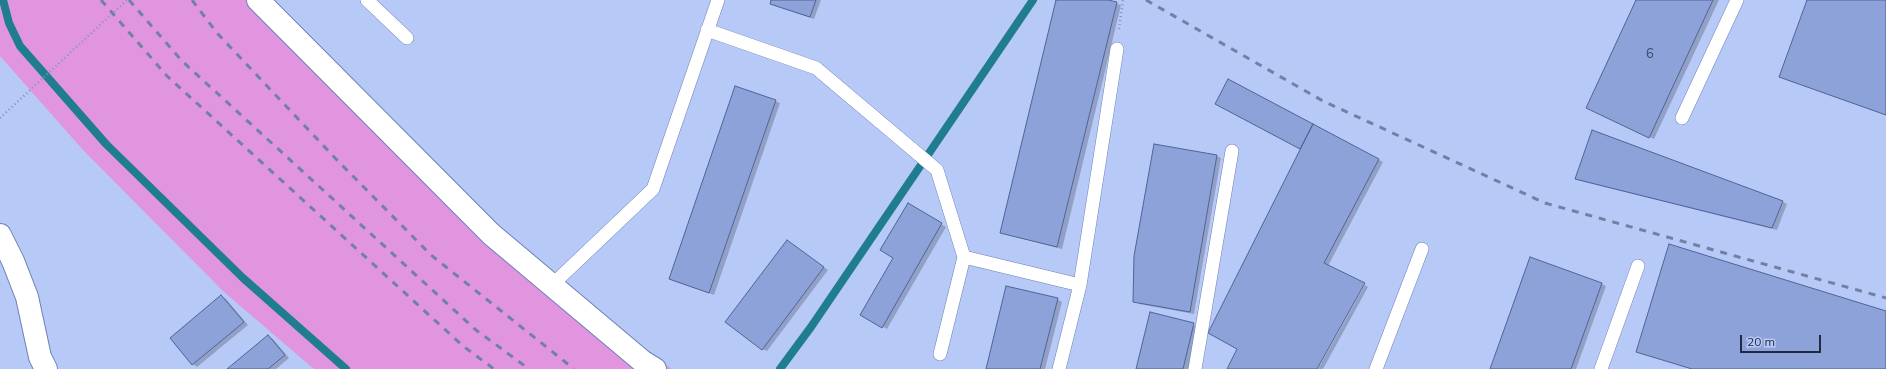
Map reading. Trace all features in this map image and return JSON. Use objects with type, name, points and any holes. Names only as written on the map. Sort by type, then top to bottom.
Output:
[{"type":"street","points":[[258,0],[491,234],[642,361],[655,369]]},
{"type":"street","points":[[0,235],[13,261],[27,297],[40,357],[46,369]]},
{"type":"lane","points":[[367,0],[407,38]]},
{"type":"lane","points":[[552,285],[653,189],[718,0]]},
{"type":"lane","points":[[1682,118],[1737,0]]},
{"type":"lane","points":[[707,30],[816,68],[937,170],[964,258],[940,354]]},
{"type":"lane","points":[[1060,369],[1080,286],[1117,49]]},
{"type":"lane","points":[[1195,369],[1232,151]]},
{"type":"lane","points":[[1376,369],[1422,250]]},
{"type":"lane","points":[[964,258],[1080,286]]},
{"type":"lane","points":[[1603,369],[1638,266]]},
{"type":"path","points":[[0,118],[128,0]]},
{"type":"path","points":[[1117,49],[1123,0]]},
{"type":"shaded area","points":[[0,0],[271,0],[499,228],[645,352],[672,369],[314,369],[224,292],[83,150],[0,56]]},
{"type":"building","points":[[771,0],[816,0],[810,17],[770,4]]},
{"type":"building","points":[[1056,0],[1108,0],[1117,2],[1057,247],[1000,233]]},
{"type":"building","points":[[1636,0],[1713,0],[1649,138],[1586,108]]},
{"type":"building","points":[[1807,0],[1886,0],[1886,115],[1779,77]]},
{"type":"building","points":[[1228,79],[1313,124],[1300,149],[1215,104]]},
{"type":"building","points":[[735,86],[776,100],[709,293],[669,279]]},
{"type":"building","points":[[1313,124],[1379,159],[1324,263],[1365,283],[1317,369],[1227,369],[1237,349],[1208,333]]},
{"type":"building","points":[[1592,130],[1783,201],[1772,228],[1575,179]]},
{"type":"building","points":[[1154,144],[1217,155],[1190,312],[1133,302],[1134,256]]},
{"type":"building","points":[[908,203],[942,223],[882,328],[860,315],[893,258],[880,250]]},
{"type":"building","points":[[787,240],[824,267],[762,350],[725,322]]},
{"type":"building","points":[[1669,244],[1886,311],[1886,369],[1692,369],[1636,352]]},
{"type":"building","points":[[1530,257],[1602,283],[1571,369],[1490,369]]},
{"type":"building","points":[[1006,286],[1058,298],[1040,369],[986,369]]},
{"type":"building","points":[[221,295],[244,322],[192,365],[170,338]]},
{"type":"building","points":[[1150,312],[1194,323],[1183,369],[1136,369]]},
{"type":"building","points":[[268,335],[285,355],[268,369],[227,369]]},
{"type":"waterway","points":[[3,0],[9,23],[20,46],[106,144],[243,278],[346,369]]},
{"type":"waterway","points":[[780,369],[811,327],[1033,0]]},
{"type":"railway","points":[[101,0],[167,76],[463,346],[494,369]]},
{"type":"railway","points":[[129,0],[182,61],[476,330],[529,369]]},
{"type":"railway","points":[[192,0],[217,33],[336,159],[431,255],[574,369]]},
{"type":"railway","points":[[1146,0],[1323,101],[1545,203],[1886,298]]}]
